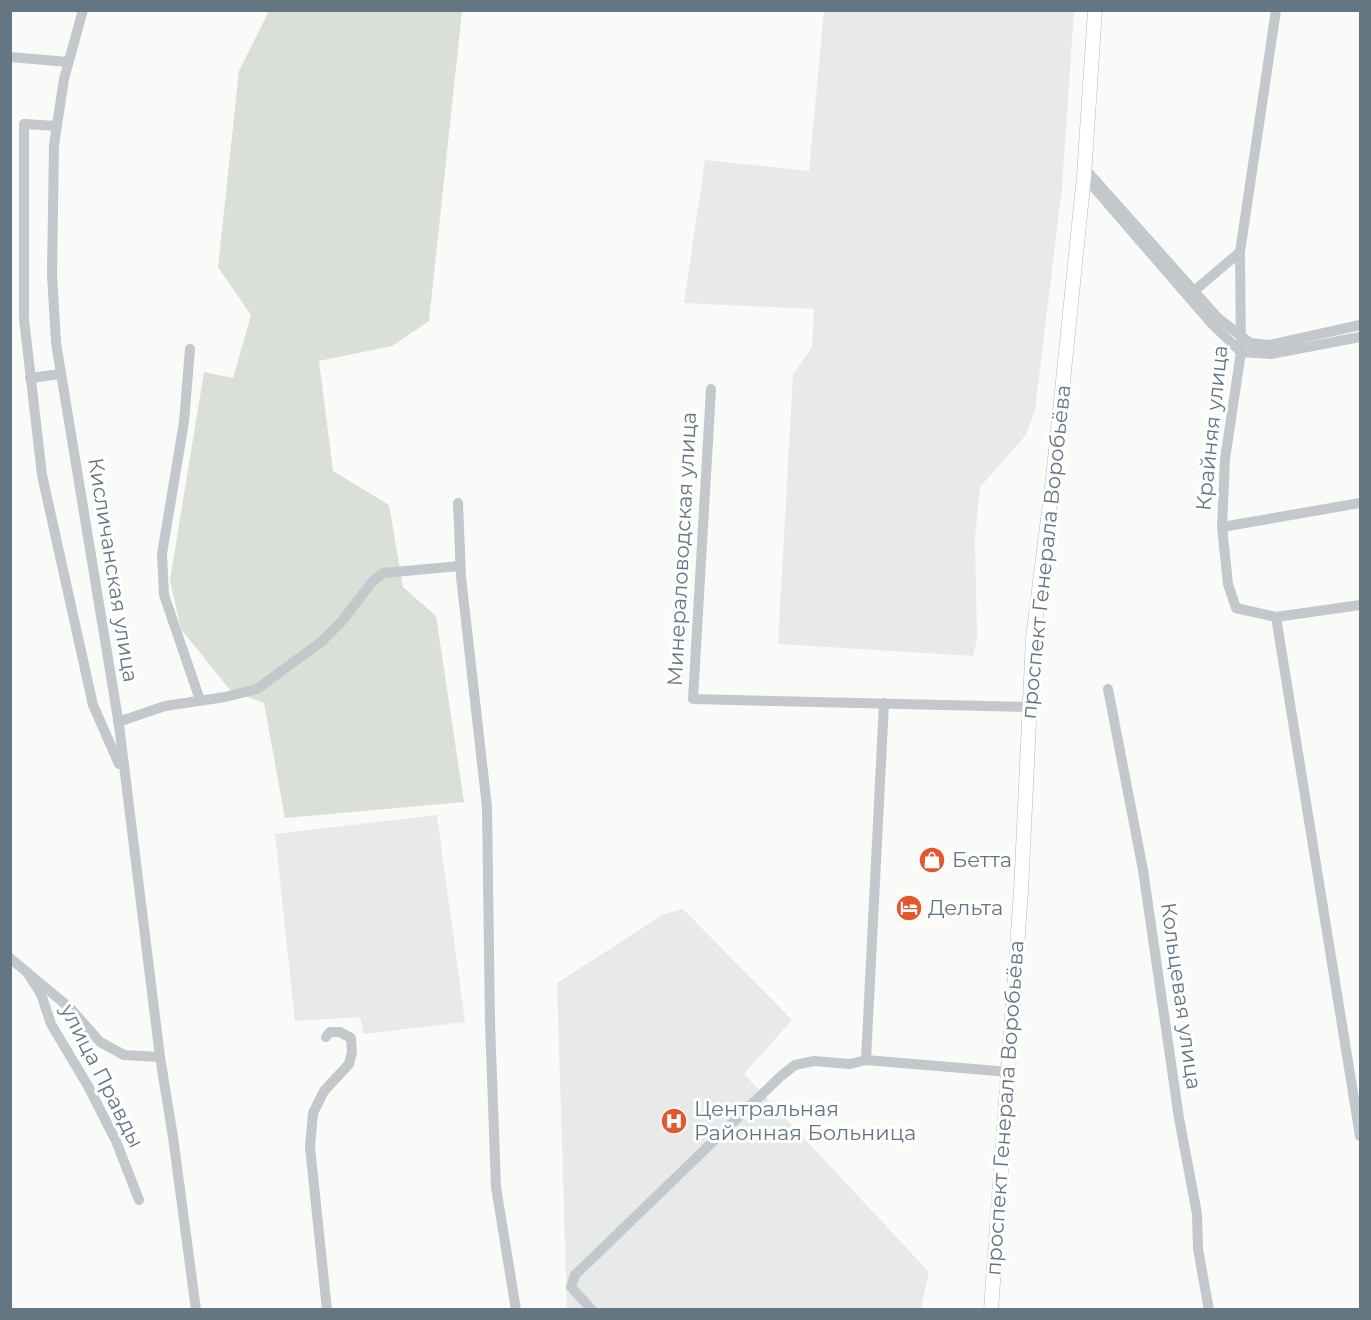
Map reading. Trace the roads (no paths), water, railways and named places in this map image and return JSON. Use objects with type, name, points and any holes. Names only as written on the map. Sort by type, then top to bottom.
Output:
[{"type":"main road","name":"проспект Генерала Воробьёва","points":[[991,1310],[1009,1072],[1033,638],[1087,176],[1095,10]]},
{"type":"main road","name":"проспект Генерала Воробьёва","points":[[999,1310],[1040,642],[1103,10]]},
{"type":"street","name":"Кисличанская улица","points":[[83,10],[64,79],[54,145],[52,274],[56,343],[118,722],[160,1057],[173,1137]]},
{"type":"street","name":"Крайняя улица","points":[[1276,10],[1240,252],[1241,352],[1225,459],[1222,527],[1228,584],[1236,608],[1276,617]]},
{"type":"street","points":[[10,57],[69,62]]},
{"type":"street","points":[[57,126],[24,124],[24,319],[30,378],[42,475],[93,705],[124,775]]},
{"type":"street","points":[[1087,176],[1218,318],[1250,343],[1269,345],[1360,325]]},
{"type":"street","points":[[1087,176],[1212,324],[1241,352],[1271,354],[1360,337]]},
{"type":"street","points":[[1194,291],[1240,252]]},
{"type":"street","points":[[190,349],[184,422],[162,554],[164,595],[200,700]]},
{"type":"street","points":[[30,378],[61,374]]},
{"type":"street","name":"Минераловодская улица","points":[[711,389],[693,699],[1030,707]]},
{"type":"street","points":[[458,503],[460,566],[487,807],[490,1022],[496,1187],[516,1310]]},
{"type":"street","points":[[1222,527],[1360,503]]},
{"type":"street","points":[[118,722],[165,706],[257,689],[321,642],[342,621],[372,582],[383,573],[460,566]]},
{"type":"street","points":[[1360,605],[1276,617],[1360,1136]]},
{"type":"street","name":"Кольцевая улица","points":[[1108,689],[1143,870],[1179,1118],[1197,1214],[1198,1249],[1209,1310]]},
{"type":"street","points":[[866,1060],[884,703]]},
{"type":"street","name":"улица Правды","points":[[10,958],[71,1009],[100,1042],[124,1055],[160,1057]]},
{"type":"street","name":"улица Правды","points":[[27,972],[41,994],[51,1024],[88,1086],[116,1141],[139,1200]]},
{"type":"street","points":[[326,1037],[330,1032],[340,1032],[351,1038],[352,1052],[349,1064],[324,1091],[314,1113],[310,1147],[327,1310]]},
{"type":"street","points":[[592,1310],[571,1287],[579,1271],[712,1141],[795,1065],[814,1061],[850,1064],[866,1060],[1009,1072]]},
{"type":"street","name":"улица Правды","points":[[173,1137],[196,1310]]},
{"type":"place","name":"Бетта","points":[[932,860]]},
{"type":"place","name":"Дельта","points":[[909,908]]},
{"type":"place","name":"Центральная Районная Больница","points":[[674,1121]]}]
